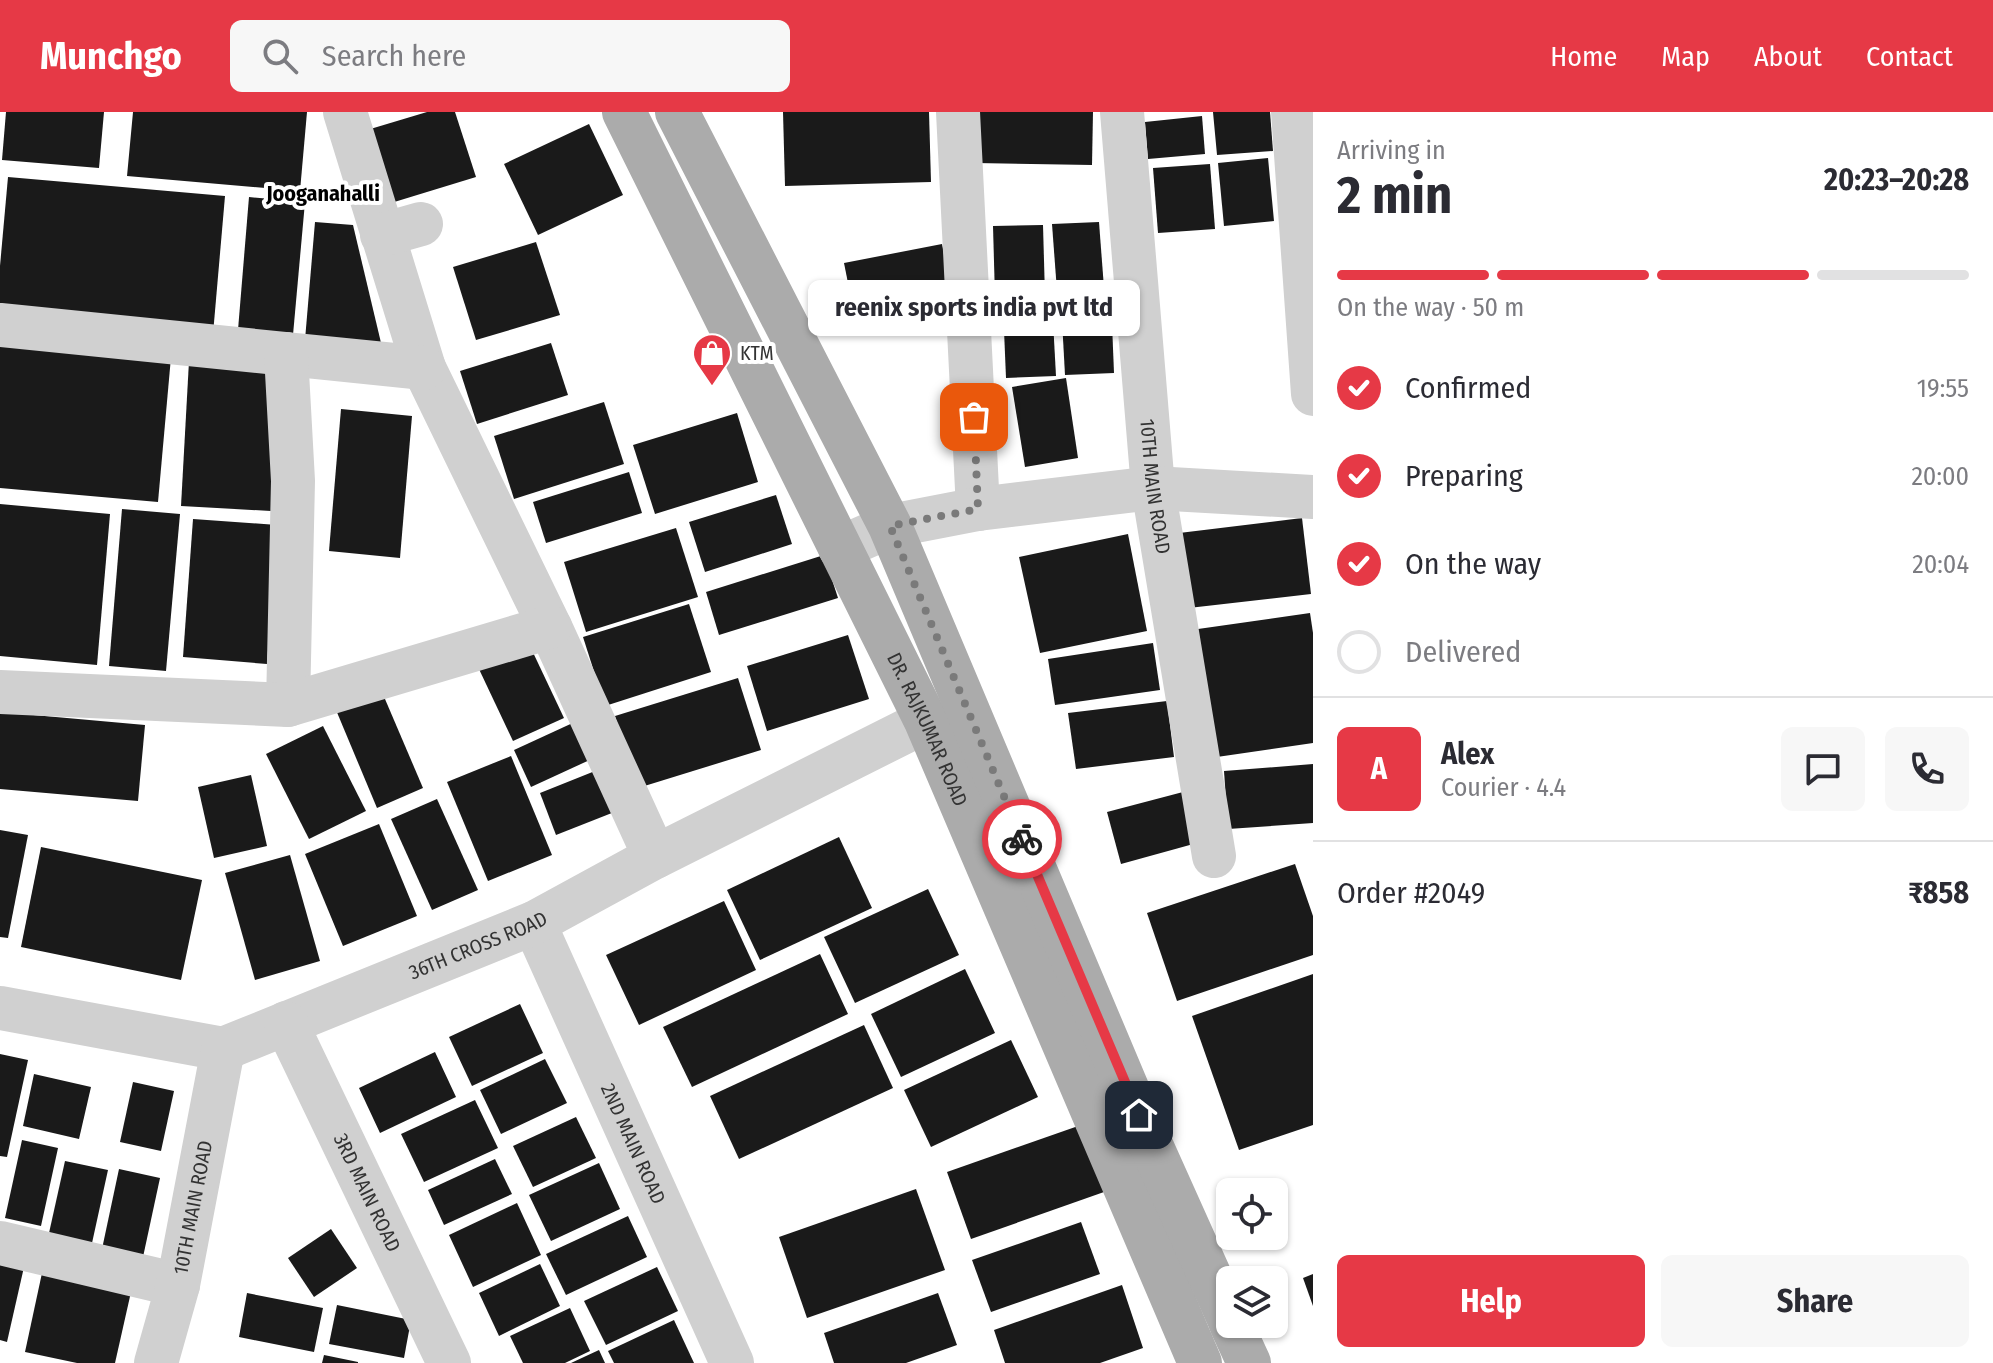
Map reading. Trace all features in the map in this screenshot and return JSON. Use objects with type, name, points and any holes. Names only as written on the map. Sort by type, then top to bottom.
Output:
[{"type":"main road","name":"DR. RAJKUMAR ROAD","points":[[624,112],[926,721],[1200,1363]]},
{"type":"main road","points":[[677,112],[890,526],[1151,1145],[1216,1289]]},
{"type":"main road","points":[[1238,1338],[1249,1363]]},
{"type":"street","points":[[345,112],[402,230],[424,368],[550,627],[655,857]]},
{"type":"street","points":[[958,112],[978,509]]},
{"type":"street","name":"10TH MAIN ROAD","points":[[1122,112],[1153,488],[1214,856]]},
{"type":"street","points":[[1293,112],[1313,394]]},
{"type":"street","points":[[0,325],[424,368]]},
{"type":"street","points":[[286,354],[293,481],[288,705]]},
{"type":"street","points":[[840,548],[890,526],[978,509],[1153,488],[1313,497]]},
{"type":"street","points":[[0,692],[288,705],[550,627]]},
{"type":"street","name":"36TH CROSS ROAD","points":[[223,1049],[534,923],[655,857],[926,721]]},
{"type":"street","name":"2ND MAIN ROAD","points":[[534,923],[732,1363]]},
{"type":"street","points":[[0,1008],[223,1049]]},
{"type":"street","name":"3RD MAIN ROAD","points":[[286,1023],[449,1363]]},
{"type":"street","name":"10TH MAIN ROAD","points":[[156,1363],[178,1285],[223,1049]]},
{"type":"street","points":[[0,1243],[178,1285]]},
{"type":"building","points":[[6,112],[104,112],[99,168],[2,160]]},
{"type":"building","points":[[133,112],[307,112],[300,191],[127,176]]},
{"type":"building","points":[[427,112],[455,112],[476,177],[391,203],[367,130]]},
{"type":"building","points":[[783,112],[929,112],[931,182],[785,186]]},
{"type":"building","points":[[976,112],[1093,112],[1092,165],[975,163]]},
{"type":"building","points":[[1213,112],[1270,112],[1273,151],[1217,155]]},
{"type":"building","points":[[1202,116],[1205,154],[1148,159],[1145,122]]},
{"type":"building","points":[[589,124],[623,195],[538,235],[504,164]]},
{"type":"building","points":[[1268,158],[1274,221],[1224,226],[1218,163]]},
{"type":"building","points":[[1210,164],[1215,229],[1158,233],[1153,168]]},
{"type":"building","points":[[8,177],[225,196],[213,334],[0,316],[0,266]]},
{"type":"building","points":[[249,197],[305,202],[292,346],[237,342]]},
{"type":"building","points":[[315,222],[353,225],[382,347],[305,340]]},
{"type":"building","points":[[1099,222],[1104,288],[1057,291],[1052,224]]},
{"type":"building","points":[[1043,225],[1045,296],[995,297],[993,226]]},
{"type":"building","points":[[536,242],[560,315],[476,340],[453,267]]},
{"type":"building","points":[[942,244],[950,284],[852,303],[844,263]]},
{"type":"building","points":[[1111,299],[1114,373],[1065,375],[1061,302]]},
{"type":"building","points":[[1052,303],[1056,376],[1006,378],[1003,306]]},
{"type":"building","points":[[0,342],[171,357],[158,502],[0,488]]},
{"type":"building","points":[[551,343],[568,395],[477,424],[460,371]]},
{"type":"building","points":[[189,361],[280,366],[271,511],[181,506]]},
{"type":"building","points":[[1066,378],[1078,458],[1025,467],[1012,387]]},
{"type":"building","points":[[604,402],[624,464],[514,499],[494,436]]},
{"type":"building","points":[[341,409],[412,416],[400,558],[329,551]]},
{"type":"building","points":[[737,413],[758,482],[655,514],[633,445]]},
{"type":"building","points":[[629,472],[642,513],[546,543],[533,502]]},
{"type":"building","points":[[776,495],[792,544],[705,572],[689,522]]},
{"type":"building","points":[[0,504],[110,514],[97,665],[0,656]]},
{"type":"building","points":[[122,509],[180,514],[166,671],[109,666]]},
{"type":"building","points":[[1302,518],[1311,594],[1180,609],[1171,534]]},
{"type":"building","points":[[193,519],[277,525],[267,664],[183,657]]},
{"type":"building","points":[[676,528],[698,597],[586,632],[564,562]]},
{"type":"building","points":[[1128,534],[1147,631],[1040,653],[1019,557]]},
{"type":"building","points":[[824,555],[838,598],[719,635],[706,592]]},
{"type":"building","points":[[689,604],[711,672],[605,706],[583,637]]},
{"type":"building","points":[[1310,613],[1313,633],[1313,743],[1210,758],[1191,630]]},
{"type":"building","points":[[848,635],[869,699],[767,731],[747,666]]},
{"type":"building","points":[[1153,643],[1160,690],[1055,705],[1048,659]]},
{"type":"building","points":[[529,644],[564,718],[513,741],[478,667]]},
{"type":"building","points":[[738,678],[761,750],[638,788],[615,716]]},
{"type":"building","points":[[382,692],[423,788],[377,808],[336,710]]},
{"type":"building","points":[[1167,701],[1174,757],[1076,769],[1068,713]]},
{"type":"building","points":[[0,712],[145,725],[138,801],[0,789]]},
{"type":"building","points":[[577,721],[594,758],[531,787],[514,750]]},
{"type":"building","points":[[323,726],[366,811],[309,839],[266,754]]},
{"type":"building","points":[[511,756],[552,855],[488,881],[447,782]]},
{"type":"building","points":[[1313,764],[1313,823],[1228,829],[1224,771]]},
{"type":"building","points":[[605,767],[622,809],[556,835],[540,793]]},
{"type":"building","points":[[251,775],[267,846],[214,858],[198,787]]},
{"type":"building","points":[[1183,792],[1197,843],[1121,864],[1107,812]]},
{"type":"building","points":[[437,799],[478,890],[432,910],[391,819]]},
{"type":"building","points":[[379,824],[417,916],[343,946],[305,854]]},
{"type":"building","points":[[0,830],[28,835],[8,938],[0,937]]},
{"type":"building","points":[[839,837],[872,908],[760,960],[727,890]]},
{"type":"building","points":[[41,847],[202,880],[181,980],[21,947]]},
{"type":"building","points":[[290,855],[320,961],[255,980],[225,873]]},
{"type":"building","points":[[1295,864],[1313,916],[1313,955],[1177,1001],[1147,913]]},
{"type":"building","points":[[928,889],[959,955],[855,1003],[824,937]]},
{"type":"building","points":[[724,901],[756,970],[639,1025],[606,955]]},
{"type":"building","points":[[820,954],[848,1014],[692,1087],[663,1027]]},
{"type":"building","points":[[965,969],[995,1033],[901,1077],[871,1014]]},
{"type":"building","points":[[1313,974],[1313,1125],[1239,1150],[1192,1016]]},
{"type":"building","points":[[520,1004],[543,1053],[472,1086],[449,1037]]},
{"type":"building","points":[[864,1025],[893,1088],[739,1159],[710,1096]]},
{"type":"building","points":[[1011,1040],[1038,1097],[931,1147],[904,1090]]},
{"type":"building","points":[[435,1052],[456,1097],[380,1133],[359,1088]]},
{"type":"building","points":[[0,1054],[28,1060],[7,1157],[0,1156]]},
{"type":"building","points":[[545,1059],[567,1103],[501,1134],[480,1090]]},
{"type":"building","points":[[34,1074],[91,1087],[79,1139],[23,1126]]},
{"type":"building","points":[[133,1082],[174,1091],[161,1151],[120,1142]]},
{"type":"building","points":[[475,1100],[498,1148],[424,1182],[401,1134]]},
{"type":"building","points":[[576,1117],[596,1158],[533,1187],[513,1146]]},
{"type":"building","points":[[1081,1125],[1104,1192],[971,1239],[947,1172]]},
{"type":"building","points":[[22,1140],[58,1148],[41,1226],[5,1218]]},
{"type":"building","points":[[495,1159],[512,1194],[444,1225],[428,1190]]},
{"type":"building","points":[[65,1161],[108,1170],[92,1243],[49,1233]]},
{"type":"building","points":[[599,1163],[620,1209],[551,1241],[529,1195]]},
{"type":"building","points":[[119,1169],[160,1178],[143,1257],[102,1249]]},
{"type":"building","points":[[916,1189],[945,1270],[807,1318],[779,1237]]},
{"type":"building","points":[[517,1203],[541,1255],[473,1287],[449,1235]]},
{"type":"building","points":[[628,1216],[647,1257],[566,1295],[546,1254]]},
{"type":"building","points":[[1081,1222],[1100,1274],[991,1312],[972,1260]]},
{"type":"building","points":[[331,1229],[357,1268],[314,1297],[288,1258]]},
{"type":"building","points":[[0,1262],[24,1267],[7,1342],[0,1340]]},
{"type":"building","points":[[540,1264],[560,1306],[499,1336],[479,1293]]},
{"type":"building","points":[[657,1267],[678,1311],[606,1345],[584,1301]]},
{"type":"building","points":[[42,1273],[131,1292],[115,1363],[77,1363],[25,1352]]},
{"type":"building","points":[[1313,1274],[1313,1306],[1303,1278]]},
{"type":"building","points":[[1122,1285],[1143,1348],[1100,1363],[1005,1363],[994,1330]]},
{"type":"building","points":[[247,1293],[323,1308],[314,1352],[239,1337]]},
{"type":"building","points":[[938,1293],[957,1345],[906,1363],[834,1363],[824,1333]]},
{"type":"building","points":[[337,1305],[411,1320],[404,1358],[329,1344]]},
{"type":"building","points":[[570,1308],[590,1351],[565,1363],[523,1363],[510,1336]]},
{"type":"building","points":[[674,1320],[694,1363],[614,1363],[608,1351]]},
{"type":"building","points":[[599,1350],[605,1363],[571,1363]]},
{"type":"building","points":[[324,1355],[358,1362],[358,1363],[322,1363]]},
{"type":"way so far","points":[[974,417],[978,509],[890,526],[1022,839]]},
{"type":"place","name":"KTM","points":[[712,387]]},
{"type":"place","name":"reenix sports india pvt ltd","points":[[974,417]]},
{"type":"district","name":"Jooganahalli","points":[[323,193]]},
{"type":"route","points":[[1022,839],[1139,1115]]}]
